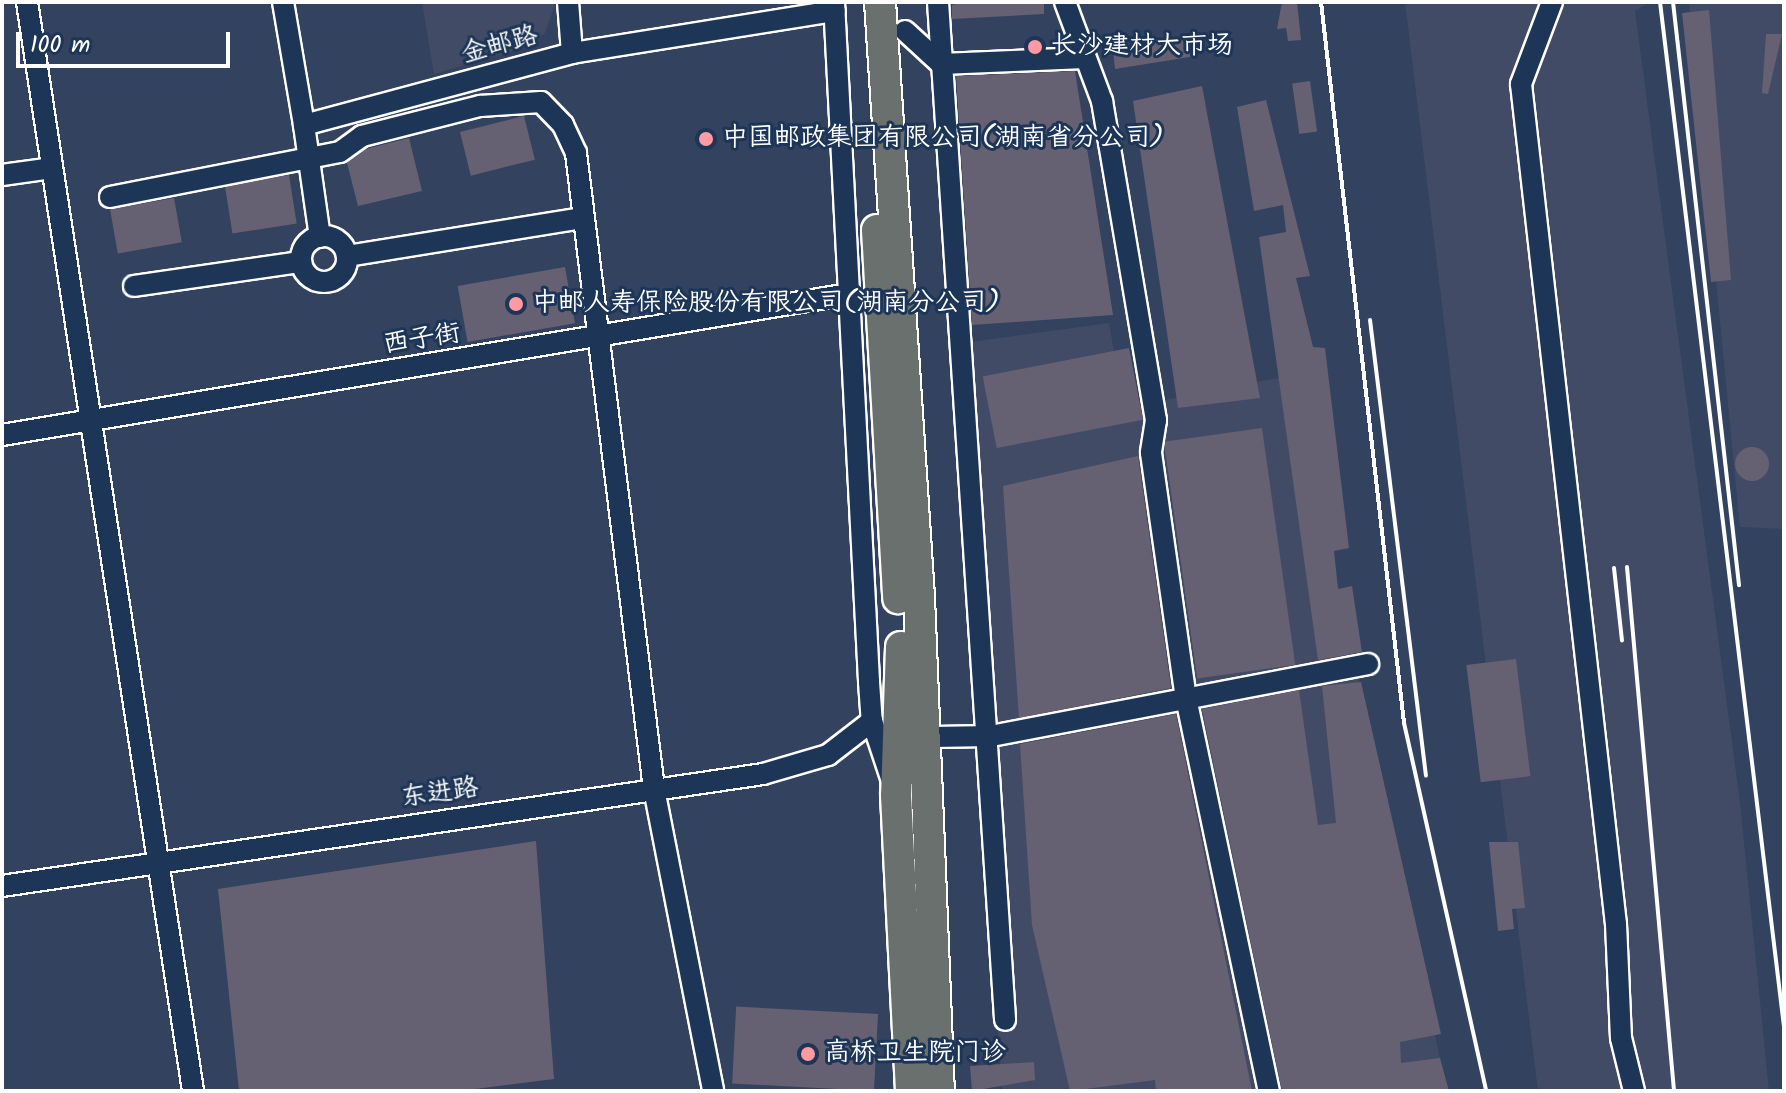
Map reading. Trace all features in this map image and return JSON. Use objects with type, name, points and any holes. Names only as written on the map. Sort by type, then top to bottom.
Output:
[{"type":"highway","points":[[866,2],[919,752],[939,1091]]},
{"type":"highway","points":[[880,2],[911,648],[896,795],[911,1091]]},
{"type":"highway","points":[[919,752],[923,1091]]},
{"type":"highway","points":[[919,752],[955,1091]]},
{"type":"street","points":[[27,2],[193,1091]]},
{"type":"street","points":[[283,2],[320,237]]},
{"type":"street","points":[[568,2],[572,53]]},
{"type":"street","points":[[938,2],[955,344],[991,736],[1005,1020]]},
{"type":"street","points":[[1065,2],[1102,101],[1156,420],[1151,453],[1186,698],[1269,1091]]},
{"type":"street","points":[[1552,2],[1521,84],[1614,909],[1621,1038],[1634,1091]]},
{"type":"street","points":[[835,6],[872,721],[896,795]]},
{"type":"street","name":"金邮路","points":[[304,125],[572,53],[835,6]]},
{"type":"street","points":[[905,31],[941,64],[1085,58]]},
{"type":"street","points":[[110,197],[340,152],[362,136],[480,106],[541,102],[573,140],[594,338],[654,789],[713,1091]]},
{"type":"street","points":[[2,175],[52,168]]},
{"type":"street","points":[[347,256],[581,218]]},
{"type":"street","points":[[320,237],[341,243],[347,256],[341,276],[327,282],[307,275],[301,262],[308,243],[320,237]]},
{"type":"street","points":[[134,286],[301,262]]},
{"type":"street","name":"西子街","points":[[2,435],[849,294]]},
{"type":"street","points":[[919,752],[1368,664]]},
{"type":"street","name":"东进路","points":[[2,886],[763,774],[828,755],[872,721]]},
{"type":"shaded area","points":[[422,2],[556,2],[545,33],[527,47],[434,74]]},
{"type":"shaded area","points":[[1405,2],[1650,2],[1635,11],[1740,803],[1769,1091],[1538,1091]]},
{"type":"shaded area","points":[[1689,2],[1784,2],[1784,529],[1740,527]]},
{"type":"shaded area","points":[[1109,323],[1124,408],[1293,375],[1447,1091],[1002,1091],[955,344]]},
{"type":"building","points":[[964,2],[1044,2],[1044,14],[952,19],[952,5]]},
{"type":"building","points":[[1282,2],[1297,2],[1301,40],[1288,41],[1286,28],[1277,29]]},
{"type":"building","points":[[1709,10],[1731,280],[1711,282],[1682,13]]},
{"type":"building","points":[[1193,34],[1196,56],[1115,69],[1113,50]]},
{"type":"building","points":[[1766,34],[1782,34],[1768,94],[1762,93]]},
{"type":"building","points":[[1075,71],[1113,315],[972,325],[956,76]]},
{"type":"building","points":[[1310,81],[1317,132],[1299,134],[1292,84]]},
{"type":"building","points":[[1202,86],[1260,398],[1178,408],[1133,101]]},
{"type":"building","points":[[1266,100],[1310,276],[1296,278],[1313,347],[1325,348],[1349,548],[1334,551],[1338,589],[1352,586],[1362,652],[1318,660],[1259,237],[1286,232],[1283,205],[1254,211],[1237,107]]},
{"type":"building","points":[[524,116],[535,160],[471,176],[460,132]]},
{"type":"building","points":[[409,138],[422,191],[358,206],[347,163],[366,149]]},
{"type":"building","points":[[289,175],[297,223],[232,234],[225,185]]},
{"type":"building","points":[[174,198],[182,242],[118,254],[110,209]]},
{"type":"building","name":"中邮人寿保险股份有限公司(湖南分公司)","points":[[565,267],[575,323],[468,342],[458,286]]},
{"type":"building","points":[[1129,348],[1143,420],[997,448],[983,376]]},
{"type":"building","points":[[1262,428],[1295,665],[1197,678],[1164,442]]},
{"type":"building","points":[[1752,447],[1764,452],[1769,464],[1764,476],[1752,481],[1740,476],[1735,464],[1740,452]]},
{"type":"building","points":[[1138,456],[1171,688],[1019,718],[1003,486]]},
{"type":"building","points":[[1516,659],[1530,776],[1481,782],[1466,665]]},
{"type":"building","points":[[1361,682],[1441,1034],[1400,1042],[1401,1063],[1440,1058],[1449,1091],[1282,1091],[1202,709],[1299,690],[1318,825],[1336,823],[1322,686]]},
{"type":"building","points":[[1176,714],[1252,1091],[1156,1091],[1155,1080],[1070,1091],[1032,925],[1020,744]]},
{"type":"building","points":[[536,841],[554,1079],[460,1091],[239,1091],[218,889]]},
{"type":"building","points":[[1489,842],[1518,842],[1525,908],[1512,909],[1514,929],[1498,931]]},
{"type":"building","name":"高桥卫生院门诊","points":[[736,1007],[878,1014],[874,1091],[732,1083]]},
{"type":"building","points":[[1034,1062],[1035,1080],[972,1091],[970,1066]]},
{"type":"railway","points":[[1321,2],[1404,723],[1486,1091]]},
{"type":"railway","points":[[1660,2],[1784,1026]]},
{"type":"railway","points":[[1673,2],[1739,585]]},
{"type":"railway","points":[[1370,320],[1426,776]]},
{"type":"railway","points":[[1627,567],[1674,1091]]},
{"type":"railway","points":[[1614,568],[1622,641]]},
{"type":"place","name":"长沙建材大市场","points":[[1035,47]]},
{"type":"place","name":"中国邮政集团有限公司(湖南省分公司)","points":[[706,139]]},
{"type":"place","name":"中邮人寿保险股份有限公司(湖南分公司)","points":[[516,304]]},
{"type":"place","name":"高桥卫生院门诊","points":[[808,1054]]}]
